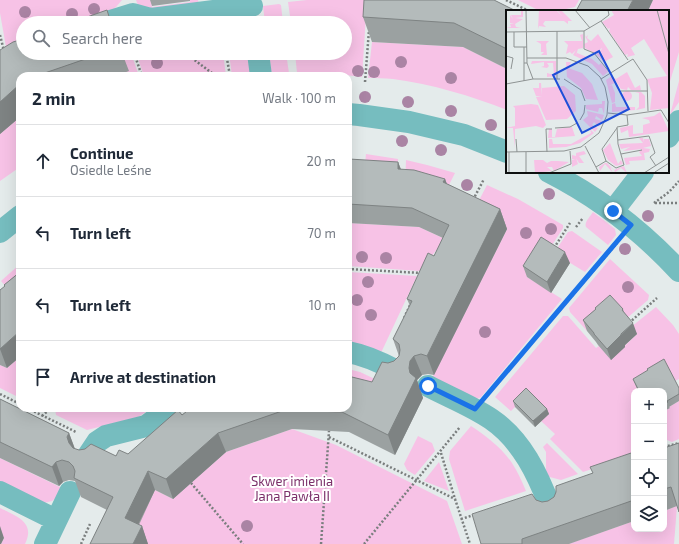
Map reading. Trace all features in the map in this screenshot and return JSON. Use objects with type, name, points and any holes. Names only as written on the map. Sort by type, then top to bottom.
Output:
[{"type":"street","points":[[116,16],[132,7],[146,16]]},
{"type":"street","points":[[185,16],[252,10]]},
{"type":"street","points":[[259,60],[260,72]]},
{"type":"street","points":[[352,114],[409,122],[464,135],[506,152]]},
{"type":"street","points":[[669,136],[679,121]]},
{"type":"street","points":[[551,173],[562,178],[613,211],[661,252],[679,271]]},
{"type":"street","points":[[613,211],[642,173]]},
{"type":"street","points":[[0,232],[16,219]]},
{"type":"street","points":[[352,352],[383,363],[395,370]]},
{"type":"street","points":[[428,386],[475,409],[492,420],[507,433],[520,446],[534,468],[551,509]]},
{"type":"street","points":[[92,450],[106,436],[146,426],[165,412]]},
{"type":"street","points":[[0,492],[56,520]]},
{"type":"street","points":[[45,544],[70,492]]},
{"type":"path","points":[[506,0],[527,10]]},
{"type":"path","points":[[365,82],[369,30]]},
{"type":"path","points":[[0,35],[5,55]]},
{"type":"path","points":[[136,60],[141,72]]},
{"type":"path","points":[[194,60],[211,72]]},
{"type":"path","points":[[227,60],[229,72]]},
{"type":"path","points":[[471,203],[484,179]]},
{"type":"path","points":[[679,181],[670,192],[654,203],[679,203]]},
{"type":"path","points":[[552,252],[570,223]]},
{"type":"path","points":[[364,544],[475,409],[631,225]]},
{"type":"path","points":[[352,269],[424,273]]},
{"type":"path","points":[[628,324],[657,298]]},
{"type":"path","points":[[402,322],[412,301]]},
{"type":"path","points":[[0,394],[16,402]]},
{"type":"path","points":[[34,412],[92,450]]},
{"type":"path","points":[[42,416],[46,412]]},
{"type":"path","points":[[321,544],[329,431]]},
{"type":"path","points":[[329,437],[455,499]]},
{"type":"path","points":[[667,446],[679,443]]},
{"type":"path","points":[[440,452],[470,544]]},
{"type":"path","points":[[191,483],[243,544]]},
{"type":"path","points":[[462,519],[476,514]]},
{"type":"path","points":[[81,544],[90,524]]},
{"type":"green space","points":[[0,0],[122,0],[112,10],[95,16],[16,16],[16,43],[6,47],[0,13]]},
{"type":"green space","points":[[136,0],[151,0],[152,7],[190,2],[190,0],[198,0],[199,5],[153,14],[139,8]]},
{"type":"green space","points":[[307,0],[367,0],[362,77],[352,76],[352,72],[297,72],[296,60],[352,60],[352,16],[290,16],[288,2]]},
{"type":"green space","points":[[518,0],[579,0],[575,7],[562,10],[538,10]]},
{"type":"green space","points":[[653,0],[679,0],[679,52],[669,85],[669,10],[648,10]]},
{"type":"green space","points":[[281,5],[282,16],[264,16],[263,6]]},
{"type":"green space","points":[[372,42],[463,47],[506,68],[506,110],[437,87],[393,79],[368,78]]},
{"type":"green space","points":[[120,60],[133,60],[138,72],[116,72]]},
{"type":"green space","points":[[138,60],[224,60],[225,72],[143,72]]},
{"type":"green space","points":[[230,60],[249,60],[250,72],[231,72]]},
{"type":"green space","points":[[270,60],[287,60],[289,72],[271,72]]},
{"type":"green space","points":[[679,81],[679,102],[670,115]]},
{"type":"green space","points":[[16,120],[16,170],[0,181],[0,134]]},
{"type":"green space","points":[[366,154],[398,159],[396,188],[363,186]]},
{"type":"green space","points":[[406,160],[455,173],[443,197],[405,188]]},
{"type":"green space","points":[[487,185],[518,199],[563,225],[563,228],[549,250],[527,277],[562,299],[481,397],[475,400],[431,380],[507,229],[473,212]]},
{"type":"green space","points":[[593,212],[615,229],[616,235],[608,245],[586,227],[587,221]]},
{"type":"green space","points":[[352,223],[419,227],[445,239],[420,271],[352,266]]},
{"type":"green space","points":[[572,231],[602,252],[585,272],[554,253],[568,232]]},
{"type":"green space","points":[[610,259],[649,295],[648,300],[626,319],[587,331],[570,312],[569,308]]},
{"type":"green space","points":[[16,268],[16,298],[1,281]]},
{"type":"green space","points":[[352,272],[417,276],[380,355],[352,345]]},
{"type":"green space","points":[[656,307],[673,325],[679,334],[679,379],[650,388],[631,388],[631,456],[583,472],[550,439],[555,434],[541,421],[548,414],[515,407],[511,411],[495,397],[563,316],[568,316],[596,348],[599,346],[611,359],[637,334],[631,327]]},
{"type":"green space","points":[[16,360],[16,396],[0,388],[0,365],[7,368]]},
{"type":"green space","points":[[352,370],[377,380],[352,393]]},
{"type":"green space","points":[[679,401],[679,439],[672,442],[667,440],[667,409]]},
{"type":"green space","points":[[56,412],[146,412],[138,417],[87,430],[56,415]]},
{"type":"green space","points":[[471,426],[503,452],[512,463],[526,491],[465,511],[449,459],[450,451]]},
{"type":"green space","name":"Skwer imienia Jana Pawła II","points":[[292,429],[336,445],[447,501],[462,544],[146,544],[132,537],[155,490],[173,499],[226,452]]},
{"type":"green space","points":[[418,436],[432,443],[435,451],[415,475],[407,470],[404,464]]},
{"type":"green space","points":[[547,443],[578,474],[561,480],[546,476],[546,452],[543,447]]},
{"type":"green space","points":[[0,458],[64,489],[52,501],[44,503],[0,484]]},
{"type":"green space","points":[[439,462],[449,491],[424,481]]},
{"type":"green space","points":[[677,506],[674,544],[568,544],[631,522],[631,532],[667,532],[667,510]]},
{"type":"green space","points":[[0,508],[18,517],[26,525],[28,536],[25,544],[1,544],[4,538],[0,536]]},
{"type":"building","points":[[364,0],[494,0],[514,10],[506,10],[506,49],[454,23],[363,17]]},
{"type":"building","points":[[582,0],[633,0],[628,10],[577,10]]},
{"type":"building","points":[[107,10],[109,16],[90,16]]},
{"type":"building","points":[[16,41],[16,60],[83,60],[48,72],[16,72],[16,88],[0,102],[0,50]]},
{"type":"building","points":[[352,159],[398,162],[398,169],[414,170],[445,179],[443,182],[500,209],[427,356],[421,354],[414,356],[410,361],[410,373],[416,378],[388,435],[342,412],[352,412],[352,377],[372,382],[382,362],[388,363],[394,361],[399,356],[399,344],[393,339],[412,301],[407,299],[428,253],[434,256],[449,225],[412,208],[352,204]]},
{"type":"building","points":[[541,237],[565,252],[547,282],[523,266]]},
{"type":"building","points":[[16,275],[16,335],[0,349],[0,290],[5,286],[4,285]]},
{"type":"building","points":[[610,295],[633,323],[607,349],[583,320]]},
{"type":"building","points":[[664,359],[679,388],[679,394],[667,401],[667,388],[638,388],[633,379],[648,370],[647,369]]},
{"type":"building","points":[[526,388],[547,409],[533,421],[513,401]]},
{"type":"building","points":[[0,399],[16,407],[16,412],[26,412],[69,433],[67,437],[73,448],[79,450],[85,449],[91,444],[116,456],[119,450],[128,454],[176,412],[180,412],[182,415],[186,412],[279,412],[218,433],[166,479],[148,471],[125,518],[142,526],[133,544],[90,544],[113,497],[74,478],[75,471],[69,462],[62,460],[56,462],[52,467],[0,442]]},
{"type":"building","points":[[679,443],[679,512],[671,487],[667,488],[667,447]]},
{"type":"building","points":[[631,453],[631,501],[522,539],[522,544],[481,544],[472,514],[532,494],[536,500],[542,502],[548,501],[554,497],[556,486],[593,473],[590,467]]},
{"type":"route","points":[[428,386],[475,409],[631,225],[613,211]]}]
